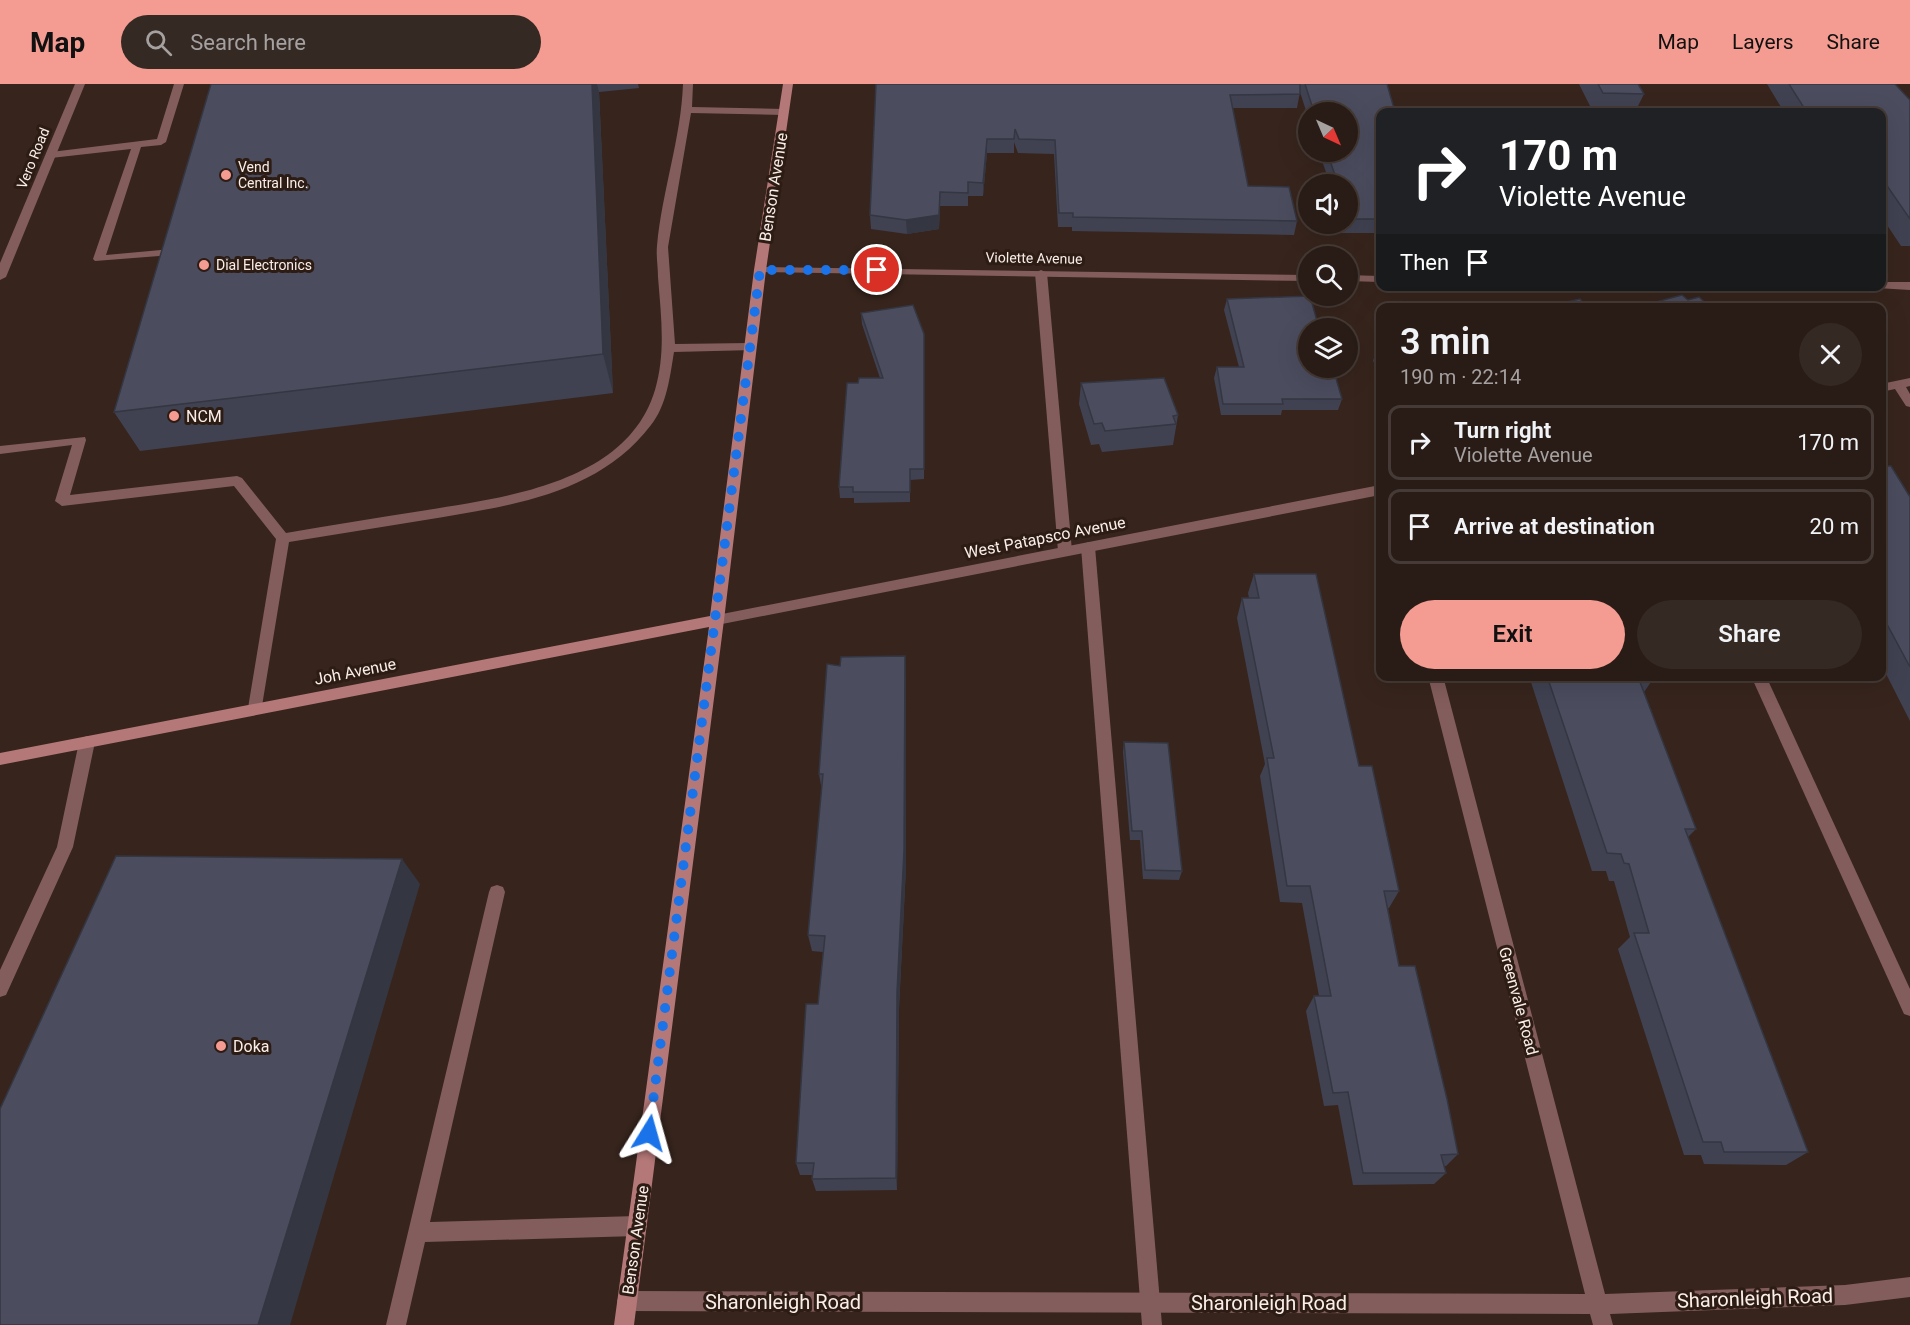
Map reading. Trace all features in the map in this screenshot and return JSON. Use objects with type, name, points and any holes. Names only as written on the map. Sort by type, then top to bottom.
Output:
[{"type":"street","name":"Vero Road","points":[[0,277],[80,84]]},
{"type":"street","points":[[51,155],[161,142],[179,84]]},
{"type":"street","points":[[283,538],[492,504],[556,488],[588,473],[618,453],[647,422],[661,391],[669,348],[662,248],[687,110],[688,84]]},
{"type":"street","name":"Benson Avenue","points":[[624,1325],[717,620],[760,270],[788,84]]},
{"type":"street","points":[[687,110],[784,112]]},
{"type":"street","points":[[136,145],[99,259],[172,252]]},
{"type":"street","name":"Violette Avenue","points":[[760,270],[1298,278]]},
{"type":"street","points":[[1041,273],[1065,551]]},
{"type":"street","points":[[1358,278],[1376,279]]},
{"type":"street","points":[[1886,286],[1910,286]]},
{"type":"street","points":[[669,348],[750,348]]},
{"type":"street","points":[[1886,387],[1904,383],[1910,403]]},
{"type":"street","points":[[0,450],[80,440],[62,501],[237,481],[283,538],[256,708]]},
{"type":"street","name":"West Patapsco Avenue","points":[[717,620],[1376,491]]},
{"type":"street","points":[[1088,547],[1152,1325]]},
{"type":"street","name":"Joh Avenue","points":[[0,759],[717,620]]},
{"type":"street","name":"Greenvale Road","points":[[1436,681],[1603,1325]]},
{"type":"street","points":[[1760,681],[1910,1008]]},
{"type":"street","points":[[0,989],[65,847],[87,742]]},
{"type":"street","points":[[396,1325],[496,892]]},
{"type":"street","points":[[417,1232],[637,1226]]},
{"type":"street","name":"Sharonleigh Road","points":[[627,1301],[1598,1304],[1845,1295],[1910,1287]]},
{"type":"building","points":[[211,84],[592,84],[603,354],[114,412]]},
{"type":"building","points":[[876,84],[1300,84],[1300,94],[1230,95],[1248,186],[1289,187],[1297,221],[1073,217],[1073,213],[1059,213],[1055,140],[1019,139],[1015,129],[1014,139],[987,139],[983,183],[968,182],[968,193],[940,192],[939,215],[906,220],[870,215]]},
{"type":"building","points":[[1305,84],[1387,84],[1394,108],[1376,108],[1376,219],[1358,219],[1358,174],[1335,174],[1330,162],[1358,162],[1358,102],[1311,102]]},
{"type":"building","points":[[1598,84],[1638,84],[1644,94],[1603,93]]},
{"type":"building","points":[[1789,84],[1895,84],[1910,100],[1910,219],[1886,184],[1886,108],[1804,108]]},
{"type":"building","points":[[1682,295],[1688,300],[1699,297],[1706,303],[1652,303]]},
{"type":"building","points":[[1298,296],[1298,306],[1313,306],[1316,318],[1298,318],[1298,378],[1336,378],[1342,399],[1282,399],[1283,404],[1223,404],[1217,367],[1244,367],[1227,299]]},
{"type":"building","points":[[1580,299],[1583,303],[1561,303]]},
{"type":"building","points":[[913,305],[924,334],[924,469],[910,469],[910,492],[853,492],[853,487],[839,487],[847,383],[858,383],[859,378],[883,378],[861,313]]},
{"type":"building","points":[[1164,378],[1178,415],[1173,416],[1176,424],[1105,431],[1102,423],[1094,424],[1081,383]]},
{"type":"building","points":[[1886,466],[1891,466],[1910,497],[1910,667],[1886,622]]},
{"type":"building","points":[[1254,574],[1316,574],[1359,766],[1372,766],[1399,891],[1384,891],[1399,966],[1415,966],[1447,1099],[1458,1154],[1441,1155],[1446,1173],[1363,1173],[1348,1092],[1333,1093],[1314,996],[1331,996],[1310,886],[1287,886],[1267,758],[1274,758],[1242,598],[1259,598]]},
{"type":"building","points":[[905,656],[904,850],[897,992],[896,1178],[812,1179],[814,1163],[796,1163],[806,1004],[818,1004],[825,936],[808,935],[823,774],[819,774],[827,664],[840,666],[841,657]]},
{"type":"building","points":[[1549,681],[1651,681],[1640,682],[1696,829],[1685,829],[1808,1152],[1724,1152],[1721,1142],[1703,1142],[1634,933],[1649,933],[1629,864],[1624,863],[1621,854],[1607,853]]},
{"type":"building","points":[[1124,742],[1168,743],[1182,871],[1145,870],[1142,831],[1132,831]]},
{"type":"building","name":"Doka","points":[[116,856],[402,859],[258,1325],[0,1325],[0,1109]]},
{"type":"place","name":"Vend Central Inc.","points":[[226,175]]},
{"type":"place","name":"Dial Electronics","points":[[204,265]]},
{"type":"place","name":"NCM","points":[[174,416]]},
{"type":"place","name":"Doka","points":[[221,1046]]},
{"type":"route","points":[[649,1133],[717,620],[760,270],[877,270]]}]
